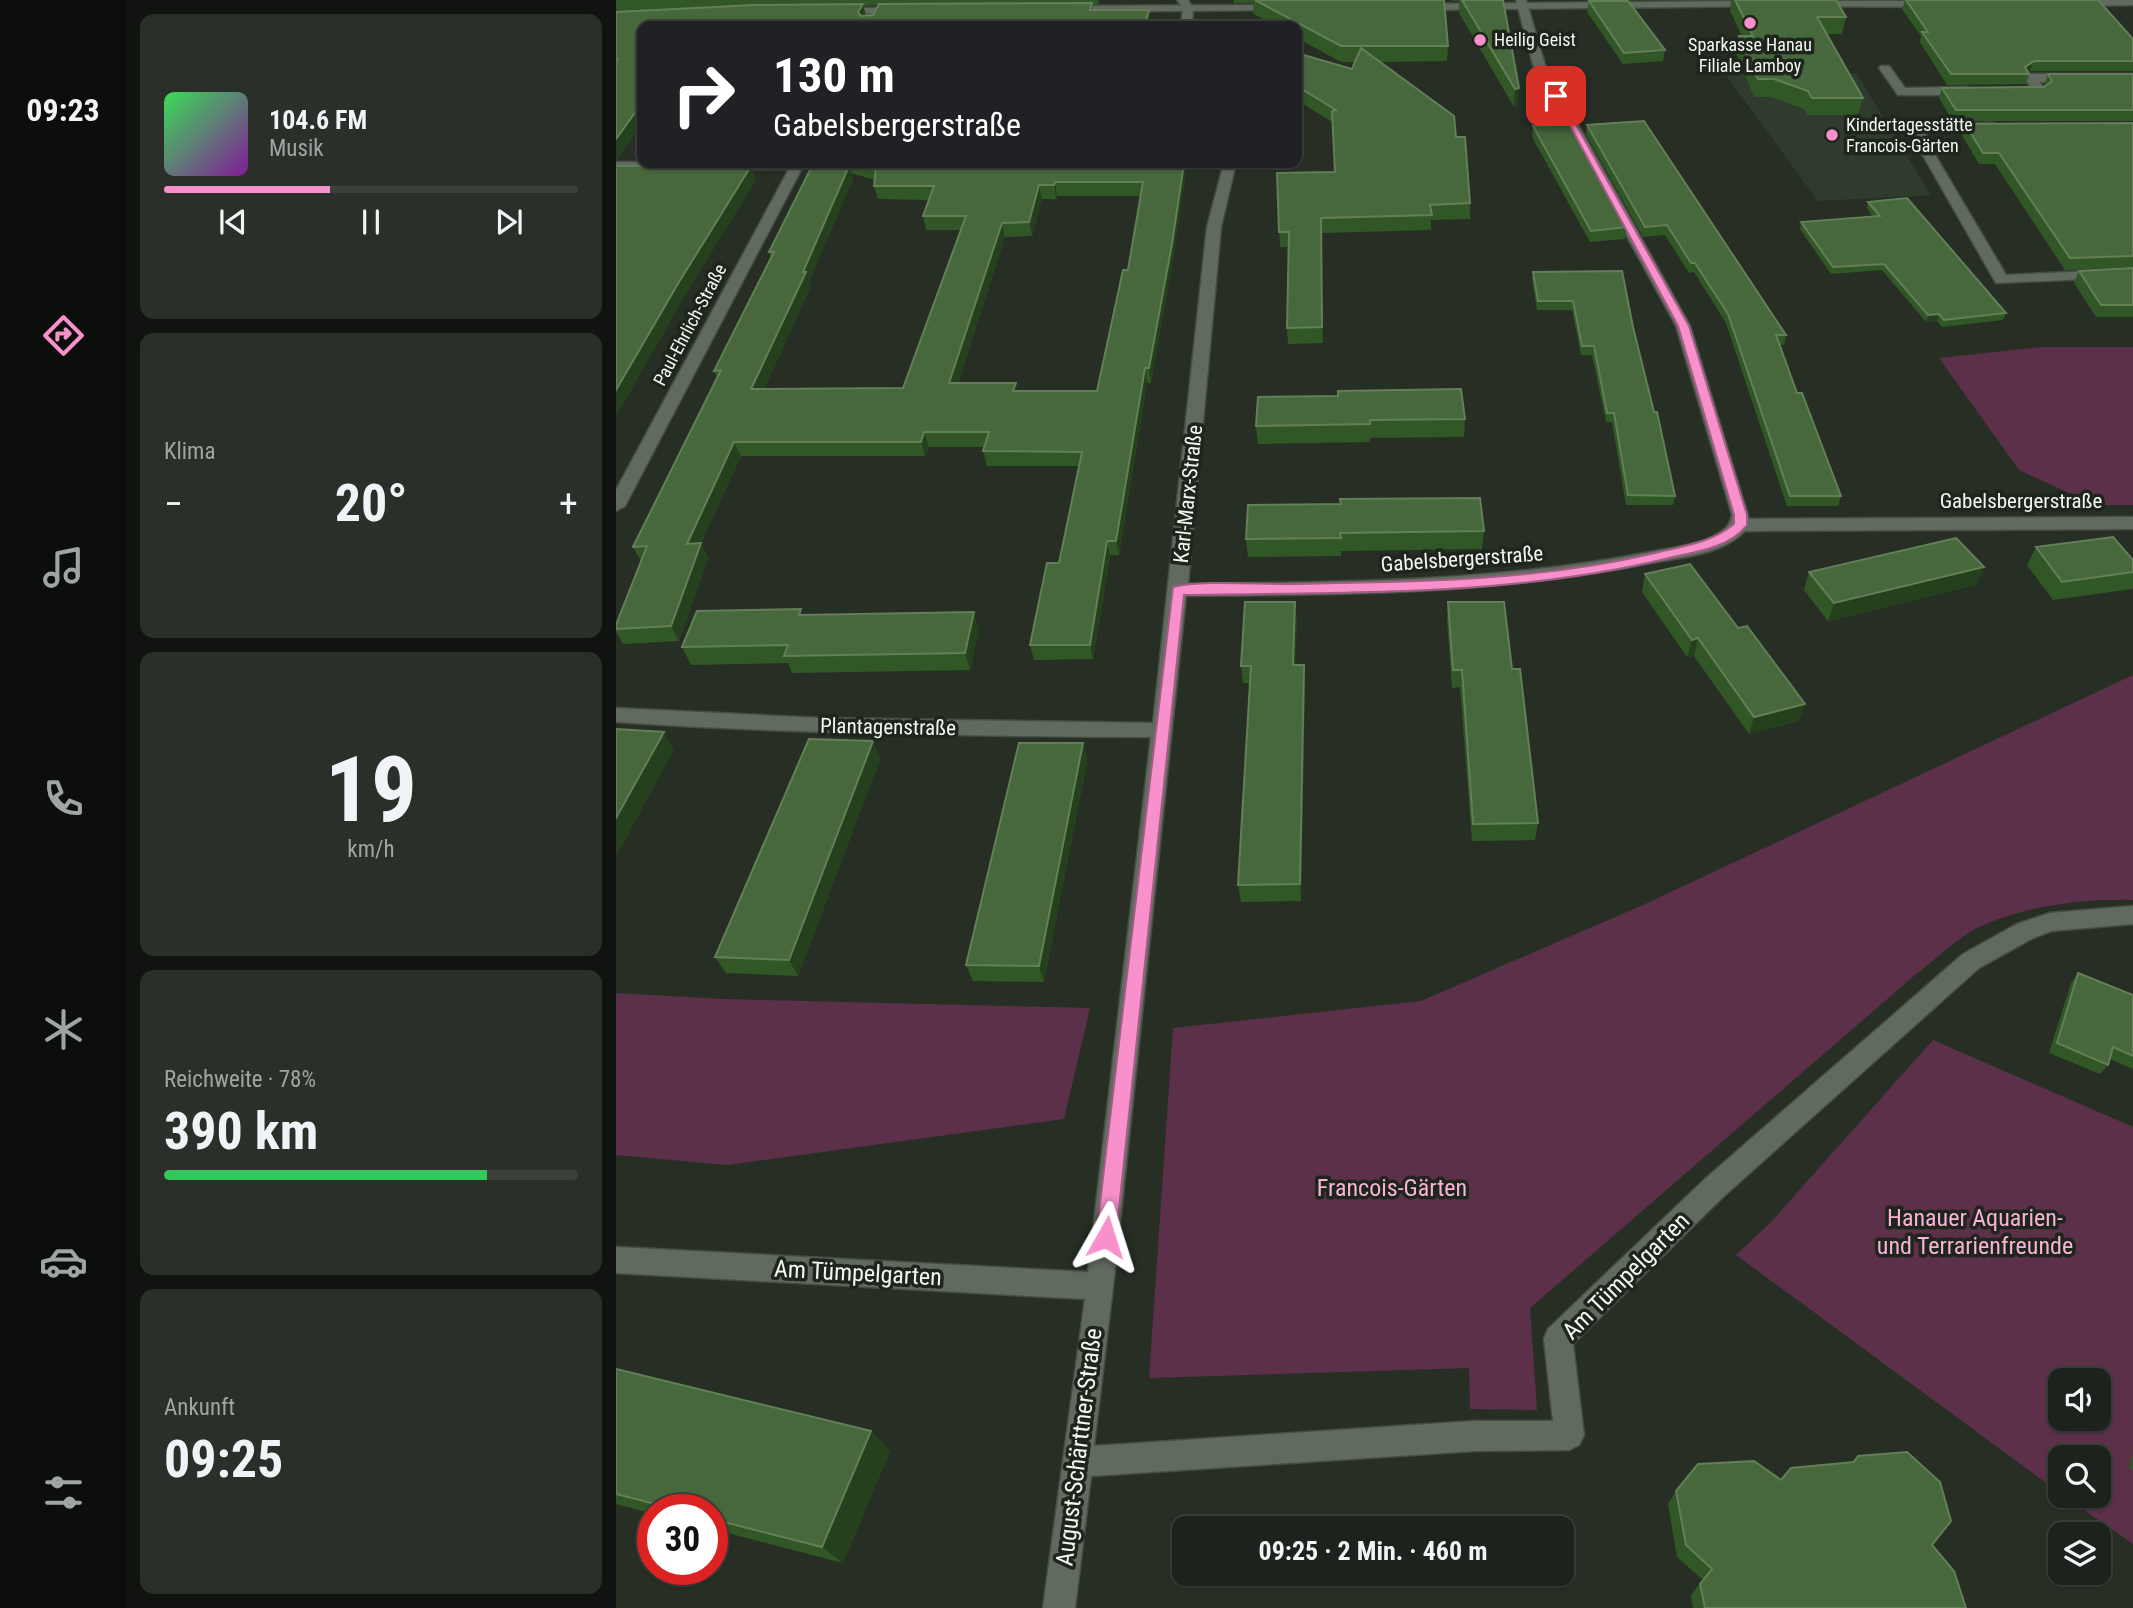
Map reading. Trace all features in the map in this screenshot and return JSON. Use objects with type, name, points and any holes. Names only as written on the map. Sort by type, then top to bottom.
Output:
[{"type":"street","points":[[908,1],[829,6],[877,11],[918,10]]},
{"type":"street","points":[[2066,3],[2132,2]]},
{"type":"street","points":[[1521,3],[1539,65],[1683,326],[1741,515],[1740,525]]},
{"type":"street","points":[[1411,7],[1521,3],[1772,4]]},
{"type":"street","points":[[1053,9],[1185,4],[1286,8]]},
{"type":"street","points":[[1798,4],[1946,4]]},
{"type":"street","points":[[872,21],[877,11]]},
{"type":"street","points":[[1885,68],[1902,92],[1983,91]]},
{"type":"street","points":[[2010,91],[2040,90],[2030,78],[2133,78]]},
{"type":"street","points":[[2003,127],[1939,128],[1922,130],[1919,134],[1944,184],[2001,280],[2133,273]]},
{"type":"street","points":[[616,166],[637,166]]},
{"type":"street","name":"Paul-Ehrlich-Straße","points":[[616,506],[795,168]]},
{"type":"street","name":"Karl-Marx-Straße","points":[[1100,1286],[1214,227],[1229,168]]},
{"type":"street","name":"Gabelsbergerstraße","points":[[1177,590],[1433,587],[1530,579],[1624,565],[1706,545],[1725,538],[1740,525],[2133,523]]},
{"type":"street","name":"Plantagenstraße","points":[[616,715],[792,725],[1160,730]]},
{"type":"street","name":"Am Tümpelgarten","points":[[1077,1462],[1487,1436],[1569,1435],[1558,1339],[1714,1188],[1971,961],[2025,931],[2050,922],[2133,915]]},
{"type":"street","name":"Am Tümpelgarten","points":[[616,1260],[1100,1286]]},
{"type":"street","name":"August-Schärttner-Straße","points":[[1059,1608],[1100,1286]]},
{"type":"shaded area","name":"Kindertagesstätte Francois-Gärten","points":[[1856,73],[1931,195],[1818,201],[1725,74]]},
{"type":"green space","points":[[2041,347],[2133,347],[2133,505],[2095,505],[2019,470],[1939,358]]},
{"type":"green space","name":"Francois-Gärten","points":[[2133,675],[2133,900],[2073,902],[1992,921],[1967,934],[1915,975],[1530,1308],[1537,1410],[1470,1409],[1469,1368],[1149,1378],[1173,1028],[1421,1001],[1643,905]]},
{"type":"green space","points":[[616,993],[724,999],[1090,1008],[1064,1119],[727,1165],[616,1155]]},
{"type":"green space","name":"Hanauer Aquarien- und Terrarienfreunde","points":[[1933,1040],[2133,1127],[2133,1544],[2111,1529],[2111,1522],[2101,1522],[2081,1508],[2111,1508],[2111,1445],[2048,1445],[2048,1484],[1736,1255],[1770,1223]]},
{"type":"building","points":[[1255,0],[1444,0],[1448,46],[1341,46],[1302,25],[1302,21],[1294,21]]},
{"type":"building","points":[[1462,0],[1503,0],[1519,88],[1515,89]]},
{"type":"building","points":[[1735,0],[1836,0],[1846,17],[1817,17],[1863,98],[1812,98],[1808,91],[1774,79],[1758,79],[1739,36],[1753,36]]},
{"type":"building","points":[[1906,0],[2098,0],[2133,39],[2133,61],[2034,61],[2025,67],[2029,74],[1951,74],[1922,32],[1928,32]]},
{"type":"building","points":[[1589,1],[1628,1],[1665,50],[1624,53]]},
{"type":"building","points":[[1092,3],[1090,10],[1149,10],[1146,21],[637,21],[637,110],[616,139],[616,12],[754,5],[863,4],[858,12],[861,16],[873,15],[879,4]]},
{"type":"building","points":[[1361,48],[1454,116],[1456,137],[1465,137],[1470,203],[1430,205],[1432,215],[1321,218],[1322,327],[1287,328],[1289,232],[1279,232],[1277,173],[1335,172],[1332,111],[1336,110],[1302,89],[1302,54],[1352,69]]},
{"type":"building","points":[[2048,74],[2133,74],[2133,110],[1956,110],[1942,88],[2044,87],[2052,81]]},
{"type":"building","points":[[1644,121],[1786,335],[1776,335],[1797,393],[1802,393],[1841,496],[1790,496],[1728,314],[1667,225],[1645,227],[1587,125]]},
{"type":"building","points":[[2133,123],[2133,256],[2070,258],[1999,153],[1983,153],[1965,124]]},
{"type":"building","points":[[1569,124],[1627,227],[1591,231],[1533,126]]},
{"type":"building","points":[[616,166],[750,168],[679,282],[616,390]]},
{"type":"building","points":[[811,168],[848,168],[803,272],[806,272],[751,389],[903,388],[966,216],[923,216],[934,186],[874,186],[876,168],[1183,168],[1172,244],[1149,368],[1145,368],[1116,541],[1107,541],[1090,645],[1030,645],[1047,563],[1059,563],[1082,452],[983,451],[989,432],[924,432],[921,442],[734,442],[687,544],[701,543],[671,626],[616,629],[647,546],[633,547],[721,370],[714,371],[774,252],[769,252]],"holes":[[[1055,182],[1143,182],[1128,270],[1123,270],[1097,391],[1013,391],[1016,383],[949,383],[1002,223],[1029,222],[1039,185],[1054,185]]]},
{"type":"building","points":[[1907,198],[2006,313],[1944,320],[1939,314],[1928,315],[1884,264],[1833,267],[1801,222],[1880,216],[1868,202]]},
{"type":"building","points":[[2133,268],[2133,305],[2101,305],[2079,271]]},
{"type":"building","points":[[1622,271],[1633,327],[1654,412],[1657,412],[1675,496],[1628,495],[1614,413],[1607,413],[1594,346],[1582,346],[1573,301],[1538,301],[1533,272]]},
{"type":"building","points":[[1461,389],[1465,419],[1370,420],[1370,424],[1256,426],[1258,397],[1338,396],[1338,391]]},
{"type":"building","points":[[1480,498],[1484,531],[1340,533],[1341,538],[1246,539],[1248,505],[1341,504],[1340,499]]},
{"type":"building","points":[[2113,537],[2133,560],[2133,572],[2062,582],[2036,547]]},
{"type":"building","points":[[1956,538],[1984,567],[1834,603],[1809,572]]},
{"type":"building","points":[[1690,564],[1738,628],[1747,626],[1805,704],[1754,717],[1698,638],[1692,640],[1645,574]]},
{"type":"building","points":[[1245,602],[1295,602],[1293,665],[1304,665],[1300,884],[1238,885],[1251,666],[1241,666]]},
{"type":"building","points":[[1448,602],[1504,602],[1512,669],[1520,669],[1538,823],[1473,824],[1462,670],[1453,670]]},
{"type":"building","points":[[801,609],[799,615],[974,612],[965,653],[784,656],[788,645],[682,647],[697,611]]},
{"type":"building","points":[[616,729],[664,732],[616,818]]},
{"type":"building","points":[[809,739],[873,741],[789,960],[715,957]]},
{"type":"building","points":[[1019,743],[1083,743],[1039,966],[966,965]]},
{"type":"building","points":[[2078,973],[2133,995],[2133,1056],[2113,1047],[2108,1065],[2057,1043]]},
{"type":"building","points":[[616,1369],[871,1431],[822,1547],[728,1523],[728,1494],[637,1494],[637,1499],[616,1494]]},
{"type":"building","points":[[1907,1452],[1940,1482],[1951,1521],[1932,1545],[1954,1571],[1966,1608],[1705,1608],[1700,1584],[1712,1569],[1686,1545],[1676,1491],[1698,1464],[1754,1461],[1781,1480],[1791,1468],[1854,1462],[1858,1456]]},
{"type":"place","name":"Sparkasse Hanau Filiale Lamboy","points":[[1750,23]]},
{"type":"place","name":"Heilig Geist","points":[[1480,40]]},
{"type":"place","name":"Kindertagesstätte Francois-Gärten","points":[[1832,135]]},
{"type":"route","points":[[1106,1237],[1177,590],[1433,587],[1530,579],[1624,565],[1706,545],[1735,533],[1740,525],[1741,515],[1690,345],[1677,312],[1556,96]]}]
